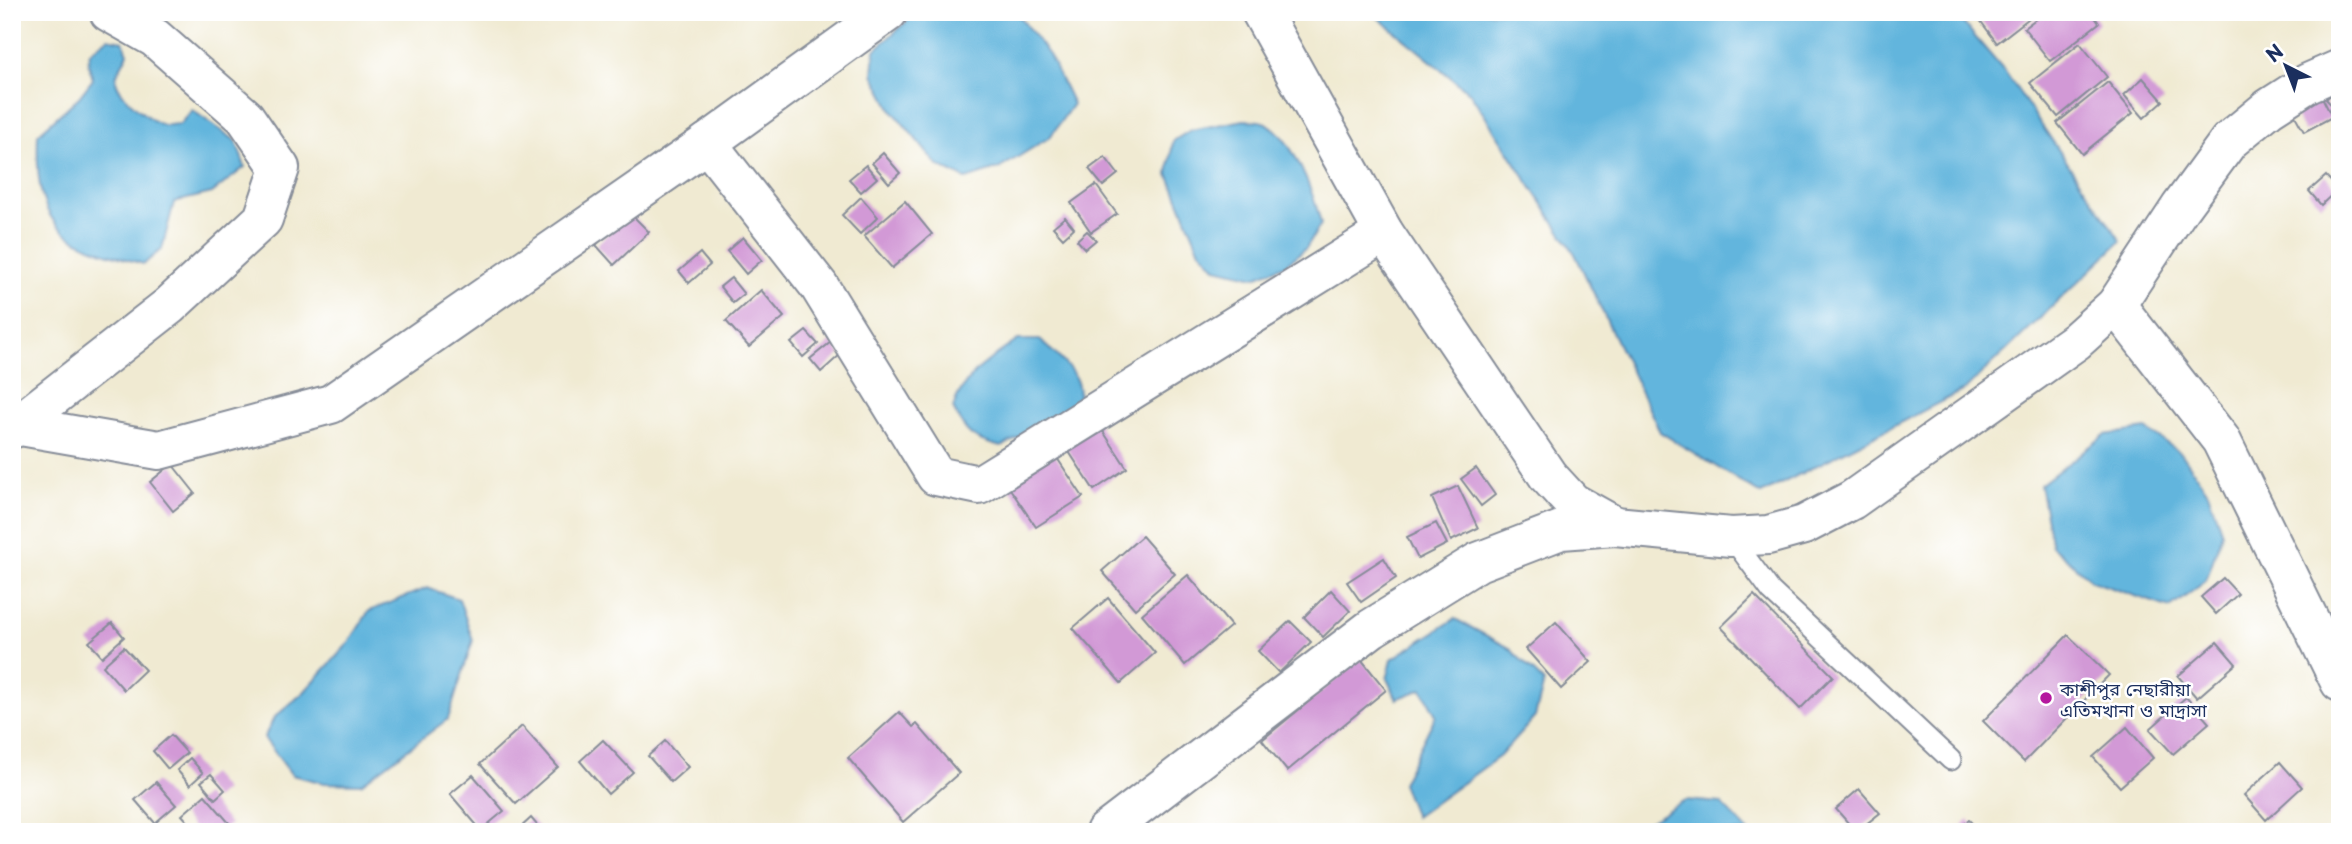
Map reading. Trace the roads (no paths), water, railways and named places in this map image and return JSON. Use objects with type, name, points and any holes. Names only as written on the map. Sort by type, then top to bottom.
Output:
[{"type":"street","points":[[14,427],[169,306],[263,219],[280,168],[245,117],[155,38],[109,12]]},
{"type":"street","points":[[14,427],[159,450],[331,404],[707,143],[888,12]]},
{"type":"street","points":[[1261,12],[1384,233],[1548,476],[1572,502],[1615,526]]},
{"type":"street","points":[[1105,832],[1372,628],[1478,562],[1561,530],[1615,526],[1731,537],[1768,535],[1804,525],[1852,500],[2031,376],[2116,306],[2180,208],[2229,141],[2269,108],[2308,83],[2340,69]]},
{"type":"street","points":[[707,143],[819,286],[936,476],[979,485],[1384,233]]},
{"type":"street","points":[[2116,306],[2221,440],[2340,682]]},
{"type":"lane","points":[[1731,537],[1771,592],[1951,760]]},
{"type":"water","points":[[917,12],[1016,12],[1049,55],[1073,104],[1050,137],[1000,168],[966,179],[937,165],[892,110],[873,74],[875,50]]},
{"type":"water","points":[[1371,12],[1954,12],[2006,73],[2121,241],[1966,389],[1761,494],[1660,432],[1575,254],[1470,93]]},
{"type":"water","points":[[108,38],[123,41],[128,53],[116,78],[121,91],[134,106],[165,125],[180,124],[192,110],[236,141],[245,167],[212,193],[174,202],[162,249],[144,264],[115,256],[72,238],[58,226],[47,210],[41,191],[38,134],[79,97],[93,79],[88,63],[90,52]]},
{"type":"water","points":[[1244,120],[1266,123],[1285,141],[1308,184],[1321,224],[1306,248],[1285,265],[1255,277],[1216,268],[1199,249],[1168,174],[1173,141],[1191,130]]},
{"type":"water","points":[[1018,340],[1040,340],[1056,354],[1075,378],[1079,397],[1076,408],[1001,447],[971,435],[953,408],[963,386],[971,377]]},
{"type":"water","points":[[2146,429],[2181,453],[2208,492],[2222,533],[2206,581],[2170,608],[2092,581],[2052,546],[2040,485],[2105,435]]},
{"type":"water","points":[[427,588],[459,599],[473,640],[448,719],[361,784],[324,783],[292,775],[264,738],[274,718],[304,692],[348,644],[369,611]]},
{"type":"water","points":[[1455,619],[1508,647],[1544,682],[1535,717],[1500,756],[1415,817],[1402,783],[1436,715],[1422,689],[1397,699],[1387,679],[1392,659]]},
{"type":"water","points":[[1685,800],[1721,803],[1749,832],[1637,832],[1648,822]]},
{"type":"place","name":"কাশীপুর নেছারীয়া এতিমখানা ও মাদ্রাসা","points":[[2046,698]]}]
